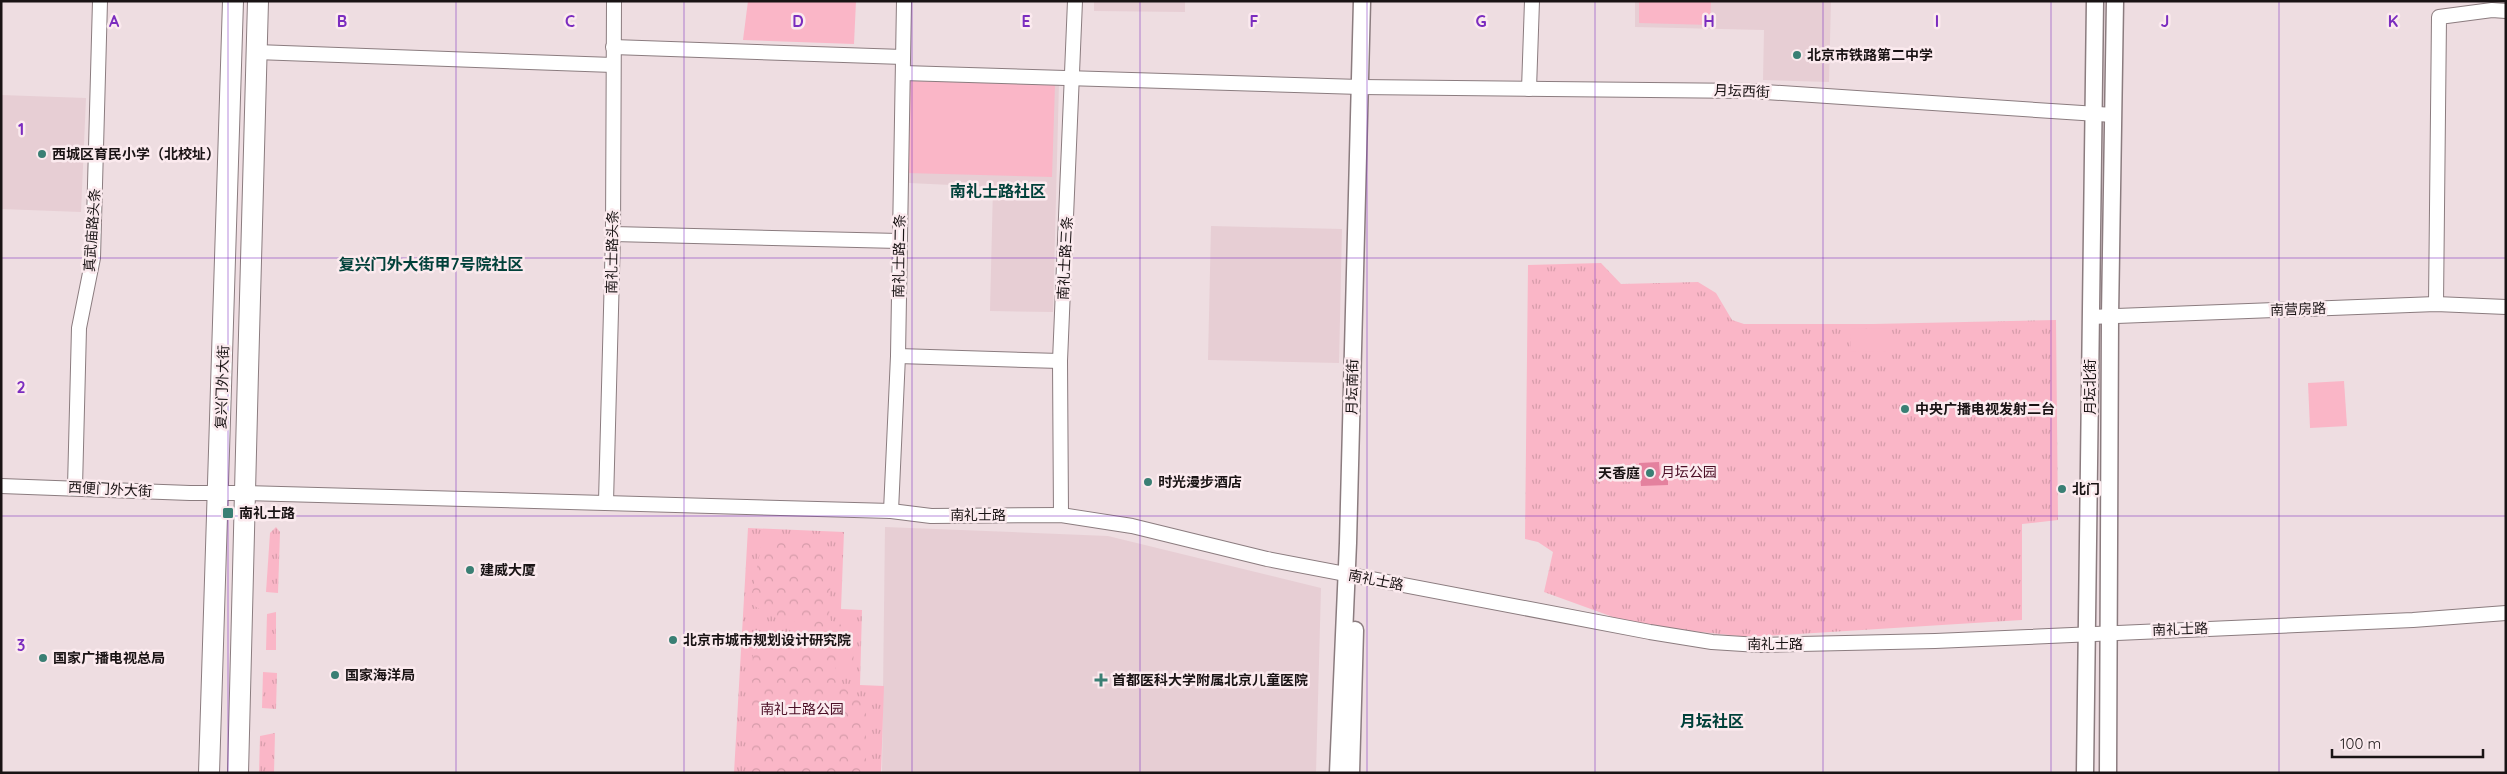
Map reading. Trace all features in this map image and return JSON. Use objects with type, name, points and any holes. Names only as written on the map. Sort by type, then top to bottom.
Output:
[{"type":"highway","name":"复兴门外大街","points":[[209,773],[233,1]]},
{"type":"highway","name":"复兴门外大街","points":[[238,773],[247,493],[250,210],[258,1]]},
{"type":"main road","name":"月坛南街","points":[[1362,1],[1365,87]]},
{"type":"main road","name":"月坛南街","points":[[1351,773],[1351,575],[1365,87],[1372,1]]},
{"type":"main road","name":"月坛北街","points":[[2085,773],[2095,1]]},
{"type":"main road","name":"月坛北街","points":[[2108,773],[2110,316],[2115,1]]},
{"type":"main road","name":"月坛南街","points":[[1338,773],[1351,575]]},
{"type":"street","name":"真武庙路头条","points":[[75,487],[78,328],[92,258],[100,1]]},
{"type":"street","name":"南礼士路头条","points":[[606,502],[613,234],[614,1]]},
{"type":"street","name":"南礼士路二条","points":[[891,511],[898,356],[904,1]]},
{"type":"street","name":"南礼士路三条","points":[[1061,515],[1060,361],[1075,1]]},
{"type":"street","points":[[1529,89],[1532,1]]},
{"type":"street","points":[[2436,304],[2439,17],[2492,10],[2506,11]]},
{"type":"street","points":[[613,47],[903,57]]},
{"type":"street","points":[[256,52],[613,65]]},
{"type":"street","name":"月坛西街","points":[[903,73],[1073,76],[1365,87],[1750,91],[2035,108],[2094,115],[2113,115]]},
{"type":"street","points":[[613,234],[899,241]]},
{"type":"street","name":"南营房路","points":[[2090,317],[2436,304],[2506,307]]},
{"type":"street","points":[[898,356],[1060,361]]},
{"type":"street","name":"西便门外大街","points":[[1,486],[247,493]]},
{"type":"street","name":"南礼士路","points":[[247,493],[891,511],[931,516],[1061,515],[1132,526],[1267,559],[1351,575],[1712,642],[1759,645],[1935,641],[2413,620],[2506,614]]},
{"type":"shaded area","points":[[1094,1],[1185,1],[1185,12],[1094,11]]},
{"type":"shaded area","name":"北京市铁路第二中学","points":[[1635,1],[1831,1],[1829,82],[1763,80],[1764,30],[1635,27]]},
{"type":"shaded area","points":[[907,79],[1059,83],[1053,312],[990,311],[993,187],[909,183]]},
{"type":"shaded area","name":"西城区育民小学（北校址）","points":[[1,95],[86,98],[81,212],[1,209]]},
{"type":"shaded area","points":[[1211,226],[1342,229],[1339,363],[1208,360]]},
{"type":"shaded area","points":[[1659,462],[1660,475],[1668,475],[1668,485],[1641,486],[1639,463]]},
{"type":"shaded area","name":"首都医科大学附属北京儿童医院","points":[[885,527],[1108,536],[1321,588],[1316,773],[882,773]]},
{"type":"green space","points":[[748,1],[856,1],[854,44],[743,40]]},
{"type":"green space","points":[[1639,1],[1711,1],[1710,25],[1639,23]]},
{"type":"green space","points":[[909,81],[1055,85],[1052,177],[907,173]]},
{"type":"green space","name":"月坛公园","points":[[1601,263],[1621,284],[1698,282],[1716,293],[1732,320],[1744,324],[1873,324],[2056,320],[2058,520],[2022,524],[2022,620],[1748,637],[1635,625],[1544,592],[1553,552],[1538,542],[1525,539],[1528,265]]},
{"type":"green space","points":[[1887,328],[1887,351],[1851,352],[1850,329]]},
{"type":"green space","points":[[2344,381],[2347,426],[2310,428],[2308,383]]},
{"type":"green space","points":[[276,527],[280,532],[278,593],[266,592],[270,533]]},
{"type":"green space","name":"南礼士路公园","points":[[748,528],[844,532],[841,609],[862,610],[860,685],[884,686],[881,773],[734,773]]},
{"type":"green space","name":"南礼士路公园","points":[[763,537],[819,539],[828,558],[831,568],[829,614],[831,621],[852,629],[854,665],[836,659],[836,675],[853,696],[866,705],[866,773],[751,773],[753,640],[797,657],[816,640],[807,624],[770,616],[750,603]]},
{"type":"green space","points":[[276,612],[276,650],[266,650],[267,614]]},
{"type":"green space","points":[[263,672],[277,673],[276,709],[262,708]]},
{"type":"green space","points":[[275,733],[274,773],[259,773],[260,736]]},
{"type":"place","name":"北京市铁路第二中学","points":[[1797,55]]},
{"type":"place","name":"西城区育民小学（北校址）","points":[[42,154]]},
{"type":"place","name":"中央广播电视发射二台","points":[[1905,409]]},
{"type":"place","name":"天香庭","points":[[1650,473]]},
{"type":"place","name":"时光漫步酒店","points":[[1148,482]]},
{"type":"place","name":"北门","points":[[2062,489]]},
{"type":"place","name":"南礼士路","points":[[228,513]]},
{"type":"place","name":"建威大厦","points":[[470,570]]},
{"type":"place","name":"北京市城市规划设计研究院","points":[[673,640]]},
{"type":"place","name":"国家广播电视总局","points":[[43,658]]},
{"type":"place","name":"国家海洋局","points":[[335,675]]},
{"type":"place","name":"首都医科大学附属北京儿童医院","points":[[1101,680]]},
{"type":"district","name":"南礼士路社区","points":[[998,191]]},
{"type":"district","name":"复兴门外大街甲7号院社区","points":[[431,264]]},
{"type":"district","name":"月坛社区","points":[[1712,721]]}]
